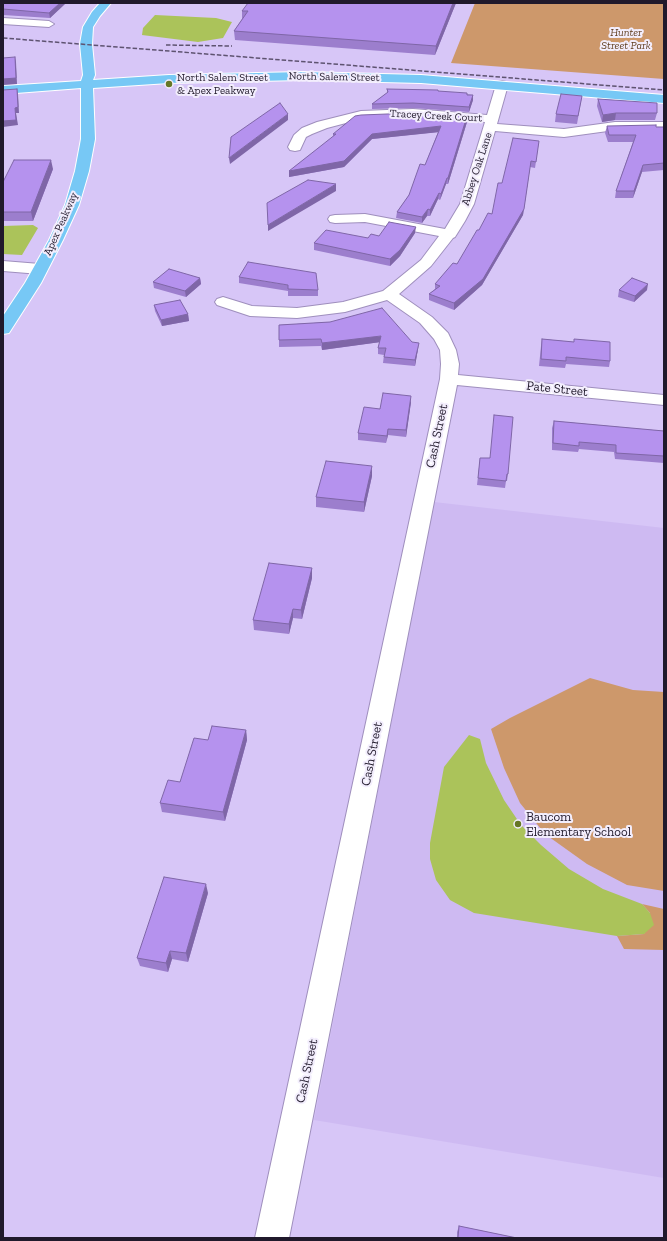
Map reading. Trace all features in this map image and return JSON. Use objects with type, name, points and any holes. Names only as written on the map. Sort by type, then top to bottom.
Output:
[{"type":"main road","points":[[75,41],[79,24],[94,3]]},
{"type":"main road","name":"Apex Peakway","points":[[3,329],[40,269],[56,240],[72,205],[82,171],[88,135],[80,80],[89,75],[86,44],[88,27],[96,14],[106,3]]},
{"type":"main road","name":"North Salem Street","points":[[3,90],[80,80],[234,76],[302,76],[403,78],[664,99]]},
{"type":"street","points":[[3,21],[48,24]]},
{"type":"street","name":"Abbey Oak Lane","points":[[223,302],[250,311],[297,313],[345,307],[389,294],[426,263],[450,234],[458,221],[467,204],[502,85]]},
{"type":"street","name":"Tracey Creek Court","points":[[295,147],[300,135],[307,131],[322,125],[361,115],[413,113],[564,133],[609,127],[664,126]]},
{"type":"street","points":[[335,219],[365,218],[450,234]]},
{"type":"street","points":[[3,266],[40,269]]},
{"type":"street","name":"Cash Street","points":[[272,1238],[449,379],[450,364],[448,350],[442,337],[426,320],[389,294]]},
{"type":"street","name":"Pate Street","points":[[449,379],[664,400]]},
{"type":"shaded area","points":[[155,15],[216,18],[232,22],[223,38],[198,42],[142,35],[143,28]]},
{"type":"shaded area","points":[[33,225],[38,228],[22,255],[3,254],[3,226]]},
{"type":"shaded area","name":"Baucom Elementary School","points":[[434,502],[664,528],[664,1178],[314,1120]]},
{"type":"shaded area","points":[[469,735],[480,739],[486,763],[504,800],[521,825],[541,845],[569,869],[603,889],[642,904],[650,913],[654,925],[644,934],[617,936],[474,913],[450,900],[436,880],[430,859],[430,843],[444,767]]},
{"type":"green space","name":"Hunter Street Park","points":[[475,3],[664,3],[664,79],[451,63]]},
{"type":"green space","points":[[590,678],[633,690],[664,692],[664,891],[627,885],[587,864],[545,834],[520,803],[504,768],[491,729]]},
{"type":"green space","points":[[642,904],[664,909],[664,950],[624,949],[617,936],[644,934],[650,913]]},
{"type":"building","points":[[3,3],[60,3],[49,13],[3,9]]},
{"type":"building","points":[[248,3],[453,3],[436,46],[234,31],[248,11],[242,11]]},
{"type":"building","points":[[15,57],[16,78],[3,79],[3,58]]},
{"type":"building","points":[[17,89],[18,107],[15,108],[16,120],[3,121],[3,90]]},
{"type":"building","points":[[387,89],[438,90],[473,95],[469,107],[413,103],[372,104],[388,92]]},
{"type":"building","points":[[561,94],[582,96],[578,116],[556,114]]},
{"type":"building","points":[[598,99],[657,103],[657,113],[616,113],[603,115]]},
{"type":"building","points":[[280,103],[288,114],[229,158],[231,137]]},
{"type":"building","points":[[413,113],[467,116],[448,178],[441,194],[439,193],[430,210],[428,209],[422,217],[397,212],[409,195],[420,164],[425,165],[441,126],[372,134],[344,161],[289,171],[336,134],[333,134],[355,116]]},
{"type":"building","points":[[656,125],[656,127],[664,127],[664,163],[643,165],[634,191],[616,191],[636,135],[609,135],[607,126]]},
{"type":"building","points":[[513,138],[539,141],[536,162],[531,161],[524,209],[483,279],[454,303],[429,294],[440,286],[435,284],[453,263],[457,264],[488,213],[492,214],[498,183],[502,183]]},
{"type":"building","points":[[14,160],[51,160],[31,212],[3,212],[3,182]]},
{"type":"building","points":[[308,180],[336,184],[268,225],[267,203]]},
{"type":"building","points":[[389,222],[416,227],[400,250],[390,259],[314,243],[326,230],[368,238],[371,234],[379,236]]},
{"type":"building","points":[[248,262],[316,273],[318,290],[288,289],[288,285],[239,277]]},
{"type":"building","points":[[169,269],[200,278],[185,291],[153,282]]},
{"type":"building","points":[[632,278],[648,284],[635,296],[619,290]]},
{"type":"building","points":[[180,300],[188,314],[161,320],[154,305]]},
{"type":"building","points":[[382,308],[412,342],[419,343],[415,360],[384,357],[386,348],[378,348],[381,336],[322,343],[321,339],[279,340],[279,325],[330,322]]},
{"type":"building","points":[[542,339],[574,342],[574,339],[610,342],[610,361],[566,357],[566,361],[541,359]]},
{"type":"building","points":[[383,393],[411,396],[406,430],[388,429],[387,436],[358,433],[364,407],[380,409]]},
{"type":"building","points":[[494,415],[513,417],[508,474],[506,481],[478,478],[480,458],[490,458]]},
{"type":"building","points":[[554,421],[664,431],[664,456],[616,453],[616,445],[579,442],[579,446],[553,443]]},
{"type":"building","points":[[326,461],[372,466],[364,502],[316,497]]},
{"type":"building","points":[[269,563],[312,568],[301,610],[293,609],[289,624],[253,620]]},
{"type":"building","points":[[212,726],[246,730],[223,812],[160,803],[168,780],[180,782],[194,738],[208,740]]},
{"type":"building","points":[[164,877],[206,884],[186,953],[170,951],[166,963],[137,958]]},
{"type":"building","points":[[459,1226],[517,1238],[458,1238]]},
{"type":"railway","points":[[3,38],[664,90]]},
{"type":"railway","points":[[166,45],[232,46]]},
{"type":"place","name":"North Salem Street & Apex Peakway","points":[[169,84]]},
{"type":"place","name":"Baucom Elementary School","points":[[518,824]]}]
